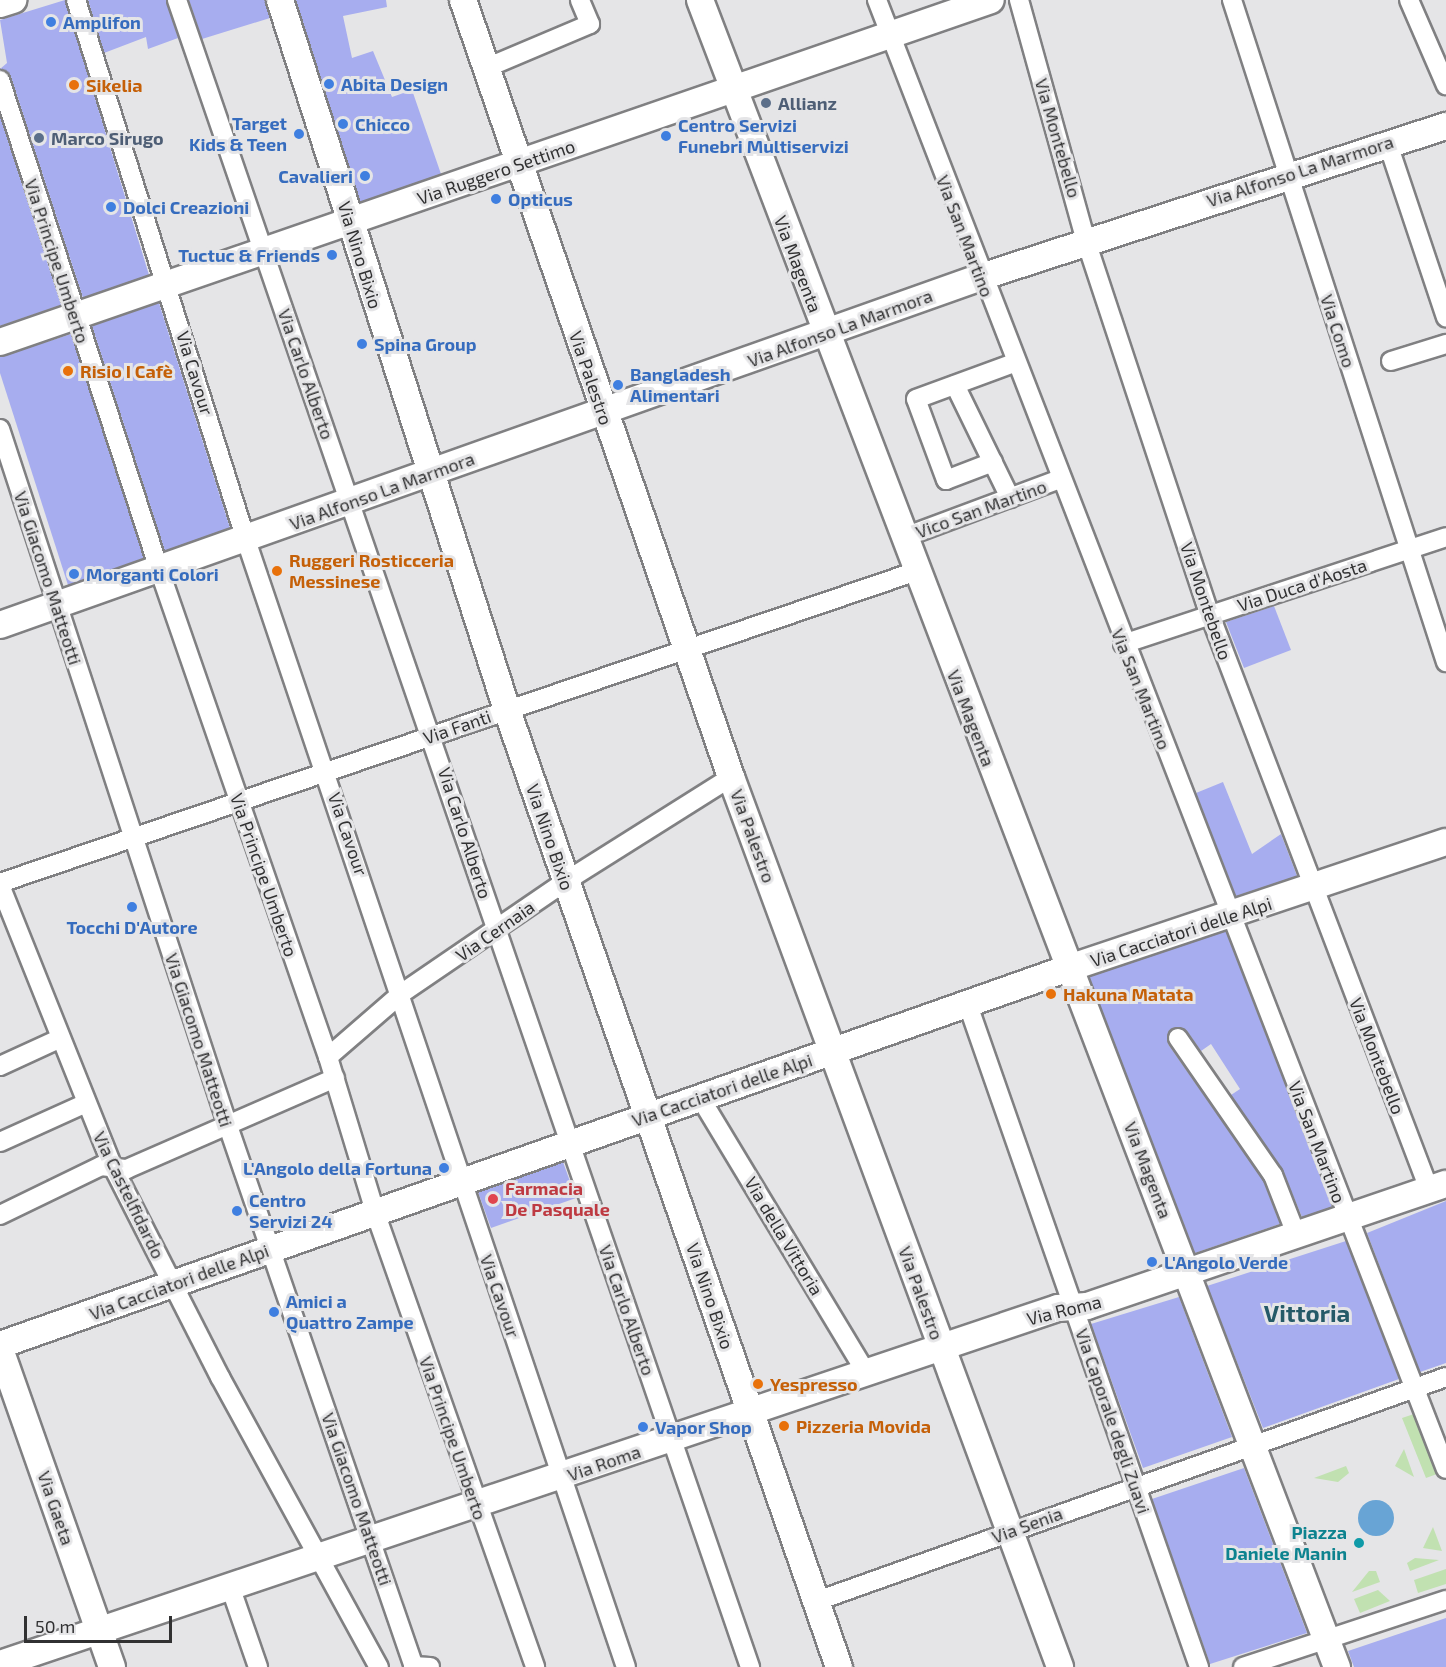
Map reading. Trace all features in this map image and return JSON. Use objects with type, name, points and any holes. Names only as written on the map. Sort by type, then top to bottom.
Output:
[{"type":"street","points":[[0,4],[13,0]]},
{"type":"street","name":"Via Cavour","points":[[76,0],[246,540],[402,993],[462,1182],[626,1667]]},
{"type":"street","name":"Via Carlo Alberto","points":[[177,0],[350,502],[434,735],[569,1144],[750,1667]]},
{"type":"street","name":"Via Nino Bixio","points":[[280,0],[429,473],[507,710],[839,1667]]},
{"type":"street","name":"Via Palestro","points":[[463,0],[603,412],[731,777],[1060,1667]]},
{"type":"street","points":[[486,68],[590,24],[580,0]]},
{"type":"street","name":"Via Magenta","points":[[700,0],[914,572],[1188,1272],[1247,1443],[1327,1651]]},
{"type":"street","name":"Via San Martino","points":[[877,0],[1014,363],[1346,1218],[1425,1381],[1446,1469]]},
{"type":"street","name":"Via Ruggero Settimo","points":[[0,342],[991,0]]},
{"type":"street","name":"Via Montebello","points":[[1019,0],[1086,241],[1210,615],[1312,889],[1438,1186]]},
{"type":"street","name":"Via Como","points":[[1232,0],[1286,174],[1446,662]]},
{"type":"street","points":[[1409,0],[1446,85]]},
{"type":"street","name":"Via Principe Umberto","points":[[0,80],[75,318],[159,569],[335,1078],[375,1212],[534,1667]]},
{"type":"street","name":"Via Alfonso La Marmora","points":[[0,625],[246,540],[981,277],[1387,141],[1446,126]]},
{"type":"street","points":[[1387,141],[1446,317]]},
{"type":"street","points":[[1391,361],[1446,344]]},
{"type":"street","points":[[993,462],[946,480],[916,399],[1014,363]]},
{"type":"street","points":[[955,385],[1010,498]]},
{"type":"street","name":"Via Giacomo Matteotti","points":[[0,429],[227,1123],[370,1540],[408,1647],[419,1667]]},
{"type":"street","name":"Vico San Martino","points":[[902,538],[1060,479]]},
{"type":"street","name":"Via Duca d'Aosta","points":[[1123,644],[1446,537]]},
{"type":"street","name":"Via Fanti","points":[[0,884],[914,572]]},
{"type":"street","name":"Via Cernaia","points":[[328,1057],[402,993],[497,931],[566,881],[731,777]]},
{"type":"street","name":"Via Cacciatori delle Alpi","points":[[0,1347],[375,1212],[1069,968],[1231,917],[1446,842]]},
{"type":"street","name":"Via Castelfidardo","points":[[0,884],[84,1104],[113,1167],[318,1558],[373,1649],[379,1667]]},
{"type":"street","name":"Via Caporale degli Zuavi","points":[[968,1005],[1199,1667]]},
{"type":"street","points":[[1178,1038],[1273,1175],[1296,1234]]},
{"type":"street","points":[[0,1066],[59,1039]]},
{"type":"street","points":[[0,1215],[101,1166],[127,1169],[227,1123],[335,1078]]},
{"type":"street","name":"Via della Vittoria","points":[[701,1099],[866,1373]]},
{"type":"street","points":[[0,1142],[84,1104]]},
{"type":"street","name":"Via Roma","points":[[0,1664],[231,1589],[476,1504],[561,1478],[750,1410],[1188,1272],[1438,1186]]},
{"type":"street","name":"Via Gaeta","points":[[0,1347],[112,1667]]},
{"type":"street","name":"Via Senia","points":[[817,1601],[1247,1443],[1425,1381]]},
{"type":"street","points":[[231,1589],[258,1667]]},
{"type":"street","points":[[1243,1667],[1327,1651],[1446,1600]]},
{"type":"green space","points":[[1414,1414],[1437,1474],[1426,1478],[1402,1418]]},
{"type":"green space","points":[[1404,1449],[1414,1477],[1395,1466]]},
{"type":"green space","points":[[1346,1466],[1349,1473],[1338,1482],[1314,1478]]},
{"type":"green space","points":[[1433,1527],[1442,1551],[1423,1548]]},
{"type":"green space","points":[[1415,1558],[1439,1560],[1410,1571],[1407,1563]]},
{"type":"green space","points":[[1446,1569],[1446,1584],[1418,1593],[1414,1580]]},
{"type":"green space","points":[[1369,1571],[1376,1571],[1380,1582],[1352,1592]]},
{"type":"green space","points":[[1378,1590],[1390,1601],[1360,1613],[1354,1599]]},
{"type":"water","points":[[1376,1500],[1389,1505],[1394,1518],[1389,1531],[1376,1536],[1363,1531],[1358,1518],[1363,1505]]},
{"type":"building","points":[[65,0],[149,275],[83,298],[11,77],[0,69],[7,63],[0,20]]},
{"type":"building","points":[[88,0],[166,0],[178,38],[148,49],[146,37],[104,53]]},
{"type":"building","points":[[189,0],[265,0],[270,18],[202,39]]},
{"type":"building","points":[[296,0],[386,0],[387,7],[343,16],[352,58],[373,51],[392,97],[412,90],[441,174],[360,202]]},
{"type":"building","points":[[0,116],[61,305],[0,326]]},
{"type":"building","points":[[159,303],[230,528],[165,551],[92,326]]},
{"type":"building","points":[[71,334],[144,558],[68,585],[0,373],[0,357]]},
{"type":"building","points":[[1274,606],[1291,650],[1244,668],[1226,622]]},
{"type":"building","points":[[1223,782],[1252,854],[1281,834],[1297,876],[1236,896],[1196,793]]},
{"type":"building","points":[[1226,931],[1332,1207],[1302,1217],[1282,1169],[1231,1095],[1240,1089],[1211,1044],[1201,1051],[1187,1031],[1176,1027],[1168,1033],[1168,1044],[1263,1180],[1280,1224],[1195,1253],[1089,977]]},
{"type":"building","points":[[563,1162],[576,1198],[491,1228],[478,1192]]},
{"type":"building","points":[[1446,1201],[1446,1363],[1420,1372],[1367,1233]]},
{"type":"building","points":[[1346,1241],[1399,1379],[1263,1428],[1207,1286]]},
{"type":"building","points":[[1179,1297],[1232,1437],[1143,1468],[1091,1324]]},
{"type":"building","points":[[1244,1468],[1307,1633],[1210,1664],[1152,1499]]},
{"type":"building","points":[[1446,1618],[1446,1667],[1354,1667],[1348,1651]]},
{"type":"place","name":"Amplifon","points":[[51,22]]},
{"type":"place","name":"Abita Design","points":[[329,84]]},
{"type":"place","name":"Sikelia","points":[[74,85]]},
{"type":"place","name":"Allianz","points":[[766,103]]},
{"type":"place","name":"Chicco","points":[[343,124]]},
{"type":"place","name":"Target Kids & Teen","points":[[299,134]]},
{"type":"place","name":"Centro Servizi Funebri Multiservizi","points":[[666,136]]},
{"type":"place","name":"Marco Sirugo","points":[[39,138]]},
{"type":"place","name":"Cavalieri","points":[[365,176]]},
{"type":"place","name":"Opticus","points":[[496,199]]},
{"type":"place","name":"Dolci Creazioni","points":[[111,207]]},
{"type":"place","name":"Tuctuc & Friends","points":[[332,255]]},
{"type":"place","name":"Spina Group","points":[[362,344]]},
{"type":"place","name":"Risio I Cafè","points":[[68,371]]},
{"type":"place","name":"Bangladesh Alimentari","points":[[618,385]]},
{"type":"place","name":"Ruggeri Rosticceria Messinese","points":[[277,571]]},
{"type":"place","name":"Morganti Colori","points":[[74,574]]},
{"type":"place","name":"Tocchi D'Autore","points":[[132,907]]},
{"type":"place","name":"Hakuna Matata","points":[[1051,994]]},
{"type":"place","name":"L'Angolo della Fortuna","points":[[444,1168]]},
{"type":"place","name":"Farmacia De Pasquale","points":[[493,1199]]},
{"type":"place","name":"Centro Servizi 24","points":[[237,1211]]},
{"type":"place","name":"L'Angolo Verde","points":[[1152,1262]]},
{"type":"place","name":"Amici a Quattro Zampe","points":[[274,1312]]},
{"type":"place","name":"Yespresso","points":[[758,1384]]},
{"type":"place","name":"Pizzeria Movida","points":[[784,1426]]},
{"type":"place","name":"Vapor Shop","points":[[643,1427]]},
{"type":"place","name":"Piazza Daniele Manin","points":[[1359,1543]]},
{"type":"district","name":"Vittoria","points":[[1307,1313]]}]
